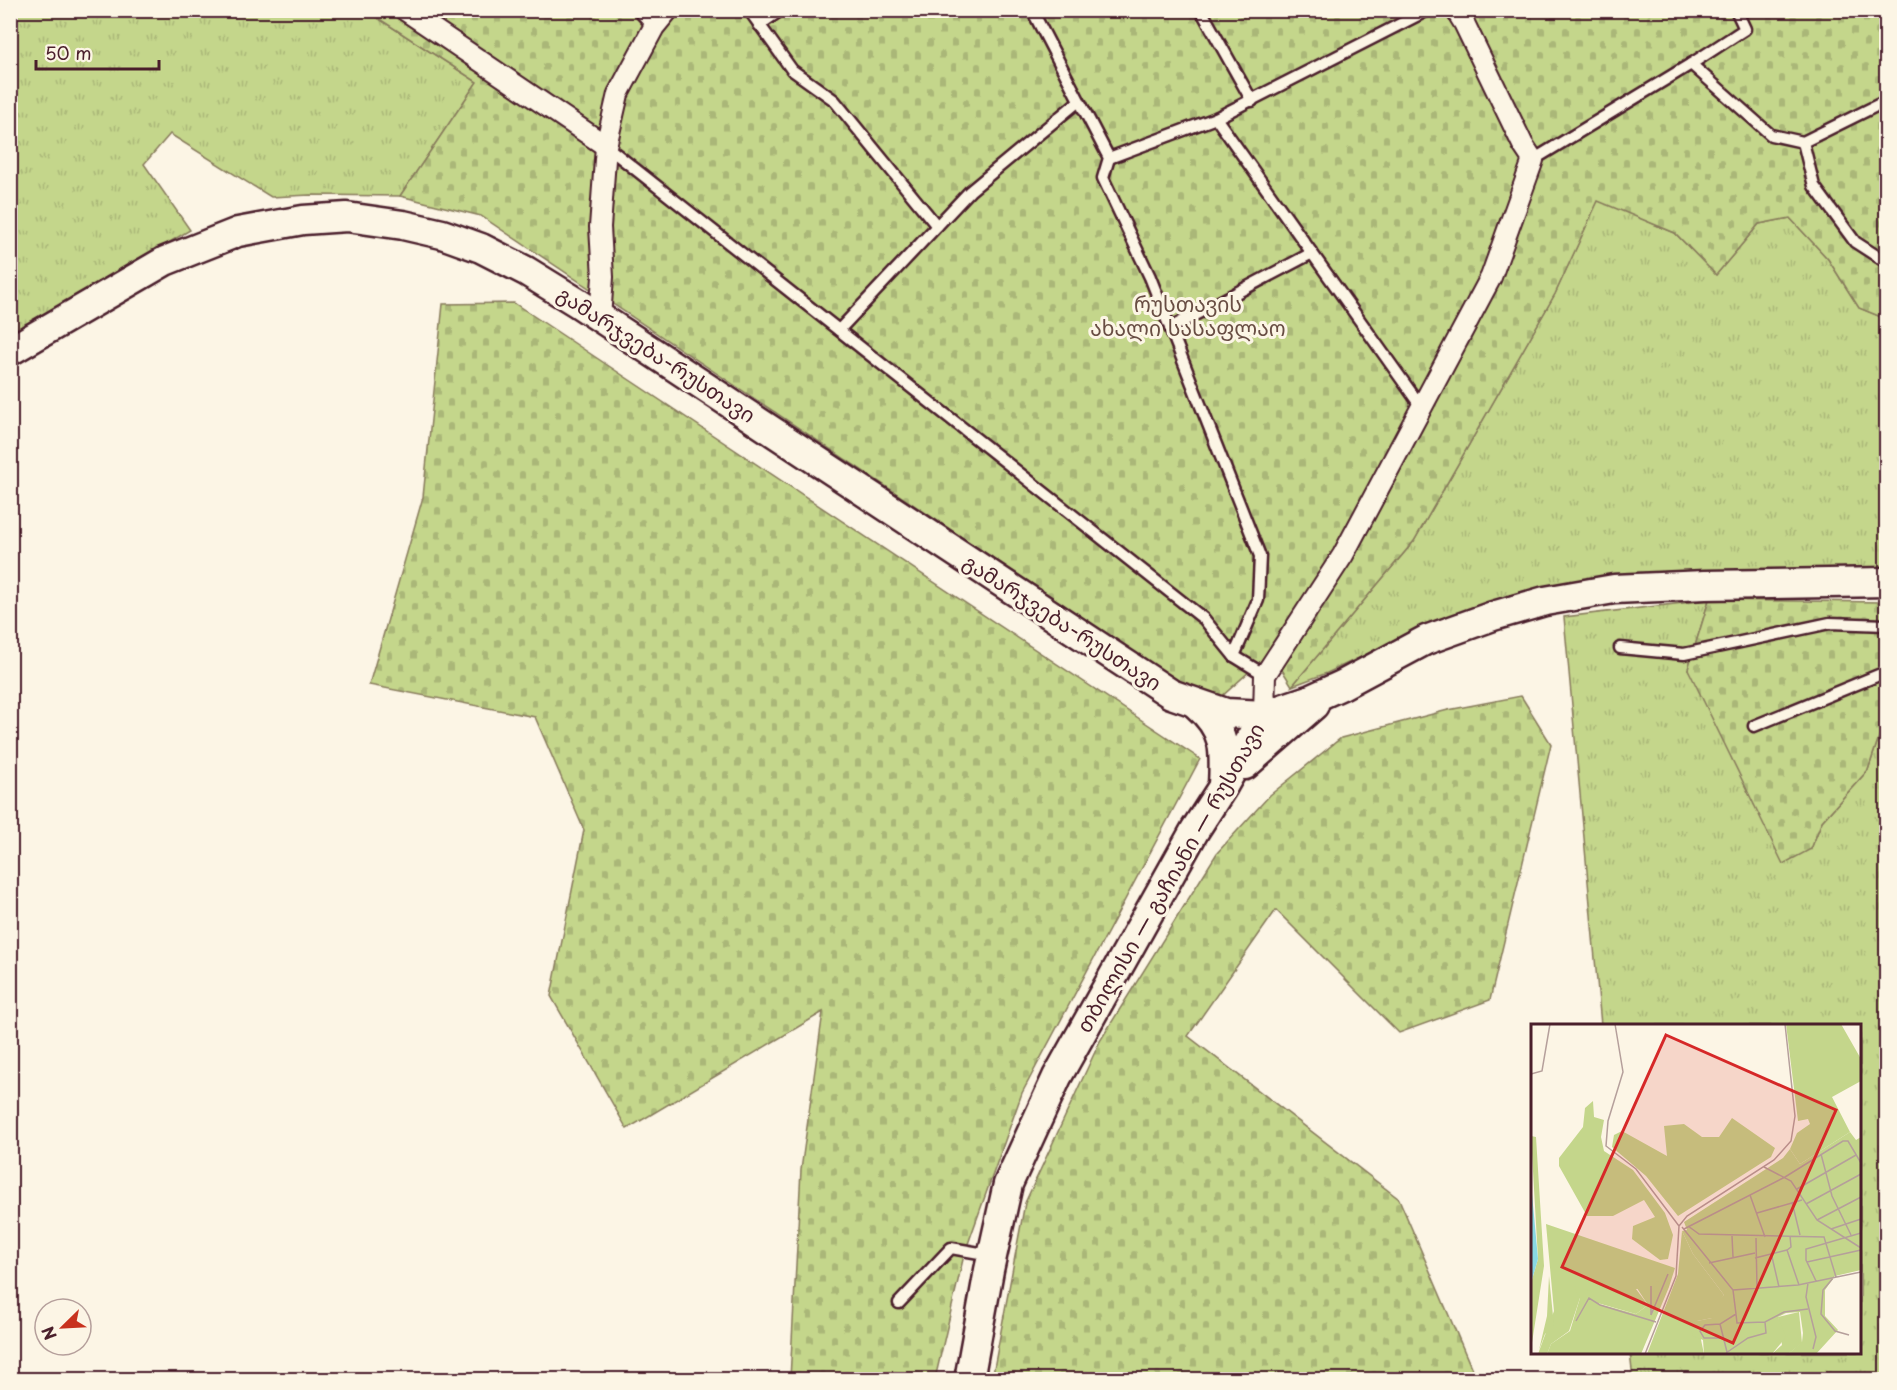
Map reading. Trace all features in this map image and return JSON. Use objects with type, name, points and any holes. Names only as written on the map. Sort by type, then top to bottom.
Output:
[{"type":"main road","name":"გამარჯვება-რუსთავი","points":[[10,351],[165,261],[238,232],[303,220],[347,217],[432,231],[481,248],[526,271],[1171,694],[1197,705],[1226,713],[1264,715]]},
{"type":"main road","name":"თბილისი — გაჩიანი — რუსთავი","points":[[969,1380],[992,1255],[1008,1184],[1058,1077],[1195,830],[1264,715],[1311,699],[1342,685],[1426,640],[1493,616],[1545,601],[1614,589],[1887,582]]},
{"type":"main road","points":[[1222,788],[1256,754],[1342,685]]},
{"type":"main road","points":[[1197,705],[1208,714],[1221,738],[1225,755],[1222,788]]},
{"type":"street","points":[[405,10],[606,146]]},
{"type":"street","points":[[600,318],[603,277],[600,227],[606,146],[618,94],[654,27],[668,10]]},
{"type":"street","points":[[1264,715],[1265,675],[1343,555],[1491,277],[1533,160],[1523,145],[1456,10]]},
{"type":"lane","points":[[638,10],[654,27]]},
{"type":"lane","points":[[749,10],[792,70],[834,100],[937,226]]},
{"type":"lane","points":[[759,25],[781,10]]},
{"type":"lane","points":[[1032,10],[1109,158],[1103,178],[1150,277],[1260,556],[1258,600],[1234,656]]},
{"type":"lane","points":[[1201,10],[1251,101]]},
{"type":"lane","points":[[1109,158],[1216,118],[1428,10]]},
{"type":"lane","points":[[1533,160],[1745,29],[1736,10]]},
{"type":"lane","points":[[1691,64],[1771,135],[1803,142],[1887,101]]},
{"type":"lane","points":[[838,330],[970,191],[1079,101]]},
{"type":"lane","points":[[1216,118],[1422,408]]},
{"type":"lane","points":[[1803,142],[1814,186],[1855,242],[1887,262]]},
{"type":"lane","points":[[606,146],[1204,619],[1234,656],[1265,675]]},
{"type":"lane","points":[[1170,328],[1312,253]]},
{"type":"lane","points":[[1620,648],[1684,654],[1830,623],[1887,626]]},
{"type":"lane","points":[[1755,726],[1887,672]]},
{"type":"lane","points":[[899,1303],[951,1248],[992,1255]]},
{"type":"green space","points":[[10,11],[367,11],[477,82],[400,196],[271,197],[170,134],[144,164],[190,230],[11,336]]},
{"type":"green space","name":"რუსთავის ახალი სასაფლაო","points":[[367,11],[1886,11],[1886,319],[1859,308],[1828,259],[1790,218],[1759,224],[1716,275],[1675,233],[1598,201],[1555,294],[1414,541],[1292,686],[1271,652],[1220,698],[1173,678],[481,216],[400,196],[477,82]]},
{"type":"green space","points":[[1598,200],[1675,233],[1716,275],[1759,224],[1790,218],[1828,259],[1859,308],[1886,319],[1886,569],[1797,570],[1422,628],[1327,673],[1292,686],[1414,541],[1555,294]]},
{"type":"green space","points":[[514,303],[1200,759],[1022,1093],[964,1255],[935,1379],[790,1379],[801,1170],[823,1012],[627,1129],[551,996],[584,830],[535,717],[369,685],[423,497],[443,304]]},
{"type":"green space","points":[[1709,600],[1688,669],[1811,849],[1822,821],[1868,770],[1886,716],[1886,1379],[1633,1379],[1630,1354],[1861,1354],[1861,1024],[1601,1024],[1564,617]]},
{"type":"green space","points":[[1709,600],[1886,602],[1886,716],[1868,770],[1822,821],[1811,849],[1783,864],[1688,669]]},
{"type":"green space","points":[[1521,696],[1551,744],[1490,1000],[1399,1033],[1276,910],[1188,1036],[1399,1199],[1474,1374],[1470,1379],[992,1379],[1025,1203],[1100,1041],[1217,853],[1270,795],[1341,738],[1448,710]]}]
